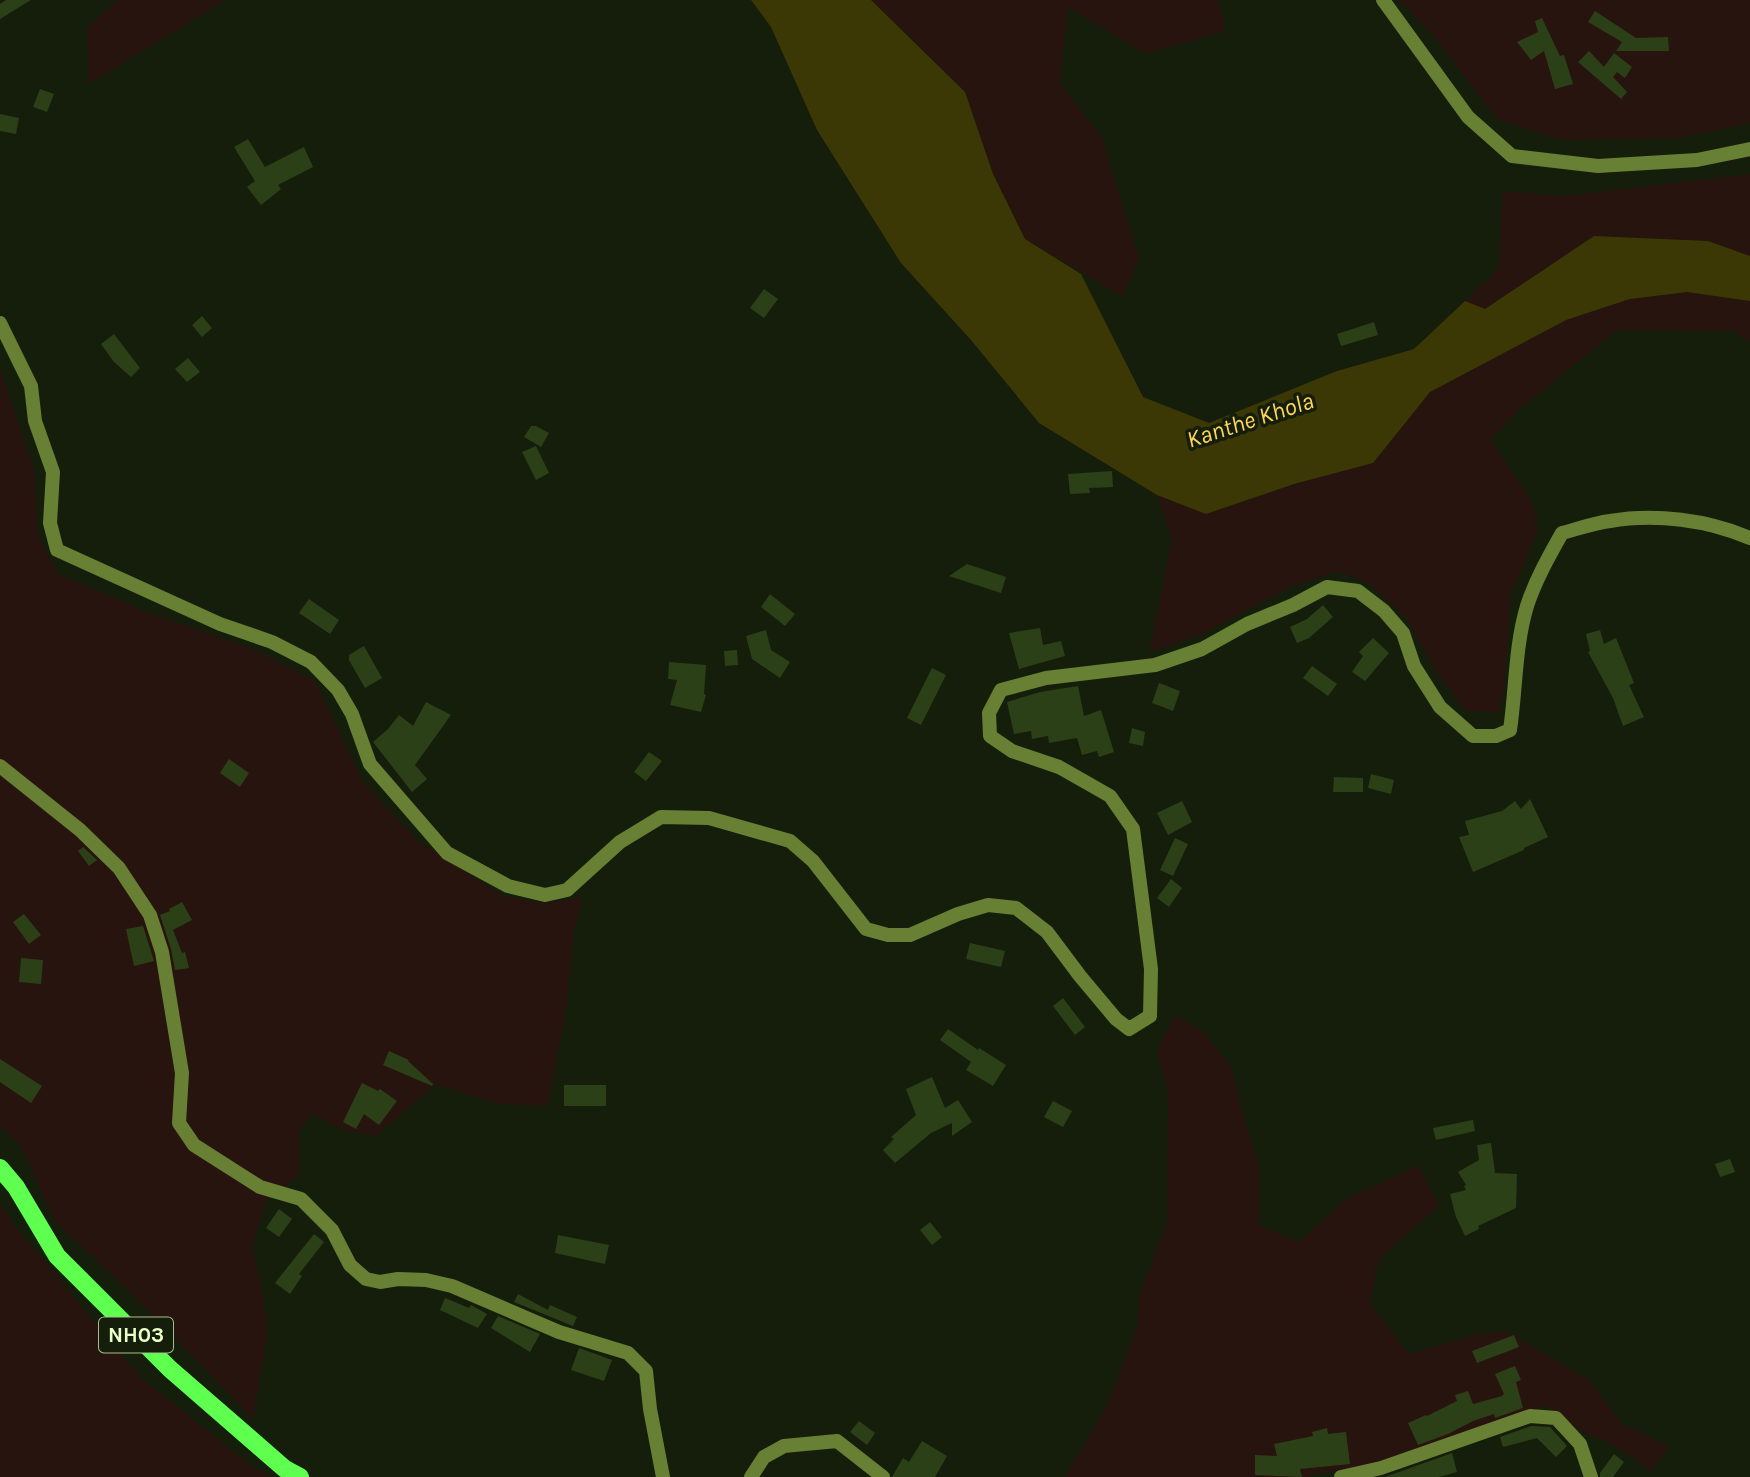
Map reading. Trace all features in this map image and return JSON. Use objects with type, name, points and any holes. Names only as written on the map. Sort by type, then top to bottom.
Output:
[{"type":"main road","name":"NH03","points":[[0,1168],[16,1187],[57,1256],[170,1369],[247,1438],[285,1469],[300,1477]]},
{"type":"street","points":[[1383,0],[1468,117],[1513,156],[1598,166],[1697,160],[1750,149]]},
{"type":"street","points":[[0,323],[30,386],[35,421],[53,472],[50,523],[57,550],[220,624],[272,642],[311,662],[338,690],[352,714],[370,764],[447,852],[508,886],[545,895],[568,890],[620,842],[661,817],[709,818],[754,829],[790,841],[813,861],[866,929],[888,936],[911,934],[958,914],[988,905],[1016,908],[1047,932],[1080,976],[1129,1029],[1150,1016],[1151,968],[1133,829],[1110,796],[1059,767],[1012,751],[990,736],[989,713],[1001,690],[1046,678],[1155,665],[1202,649],[1247,624],[1327,587],[1358,591],[1384,611],[1402,633],[1415,666],[1440,706],[1473,736],[1496,736],[1510,730],[1517,653],[1527,606],[1562,533],[1611,520],[1669,519],[1712,524],[1750,538]]},
{"type":"street","points":[[0,766],[80,830],[119,869],[150,915],[162,952],[182,1073],[179,1123],[194,1145],[260,1187],[301,1199],[332,1230],[351,1265],[366,1279],[380,1282],[398,1279],[426,1280],[452,1286],[559,1332],[628,1353],[646,1371],[663,1477]]},
{"type":"street","points":[[1341,1477],[1381,1468],[1530,1416],[1556,1418],[1580,1444],[1591,1477]]},
{"type":"street","points":[[751,1477],[764,1457],[784,1446],[836,1441],[883,1477]]},
{"type":"shaded area","points":[[117,0],[226,0],[88,84],[87,27]]},
{"type":"shaded area","points":[[871,0],[1219,0],[1225,31],[1146,54],[1068,7],[1060,83],[1102,138],[1139,258],[1123,297],[1025,239],[993,174],[965,92]]},
{"type":"shaded area","points":[[1399,0],[1750,0],[1750,123],[1678,138],[1561,140],[1497,119],[1433,35]]},
{"type":"shaded area","points":[[1750,174],[1750,256],[1708,241],[1594,236],[1485,309],[1465,301],[1498,269],[1503,191],[1562,196]]},
{"type":"shaded area","points":[[1687,292],[1750,301],[1750,343],[1735,331],[1617,330],[1521,408],[1491,440],[1533,504],[1538,530],[1511,594],[1505,680],[1499,713],[1464,710],[1434,668],[1405,616],[1367,582],[1337,571],[1290,587],[1200,635],[1149,652],[1172,539],[1157,495],[1206,514],[1294,484],[1373,463],[1430,392],[1566,320],[1630,299]]},
{"type":"shaded area","points":[[0,368],[34,471],[38,536],[58,574],[144,611],[253,649],[315,681],[363,782],[419,842],[503,896],[544,903],[582,897],[574,932],[566,1010],[548,1106],[498,1104],[436,1084],[375,1136],[340,1129],[312,1114],[299,1130],[299,1175],[265,1202],[252,1247],[268,1333],[253,1419],[127,1289],[55,1222],[21,1146],[0,1126]]},
{"type":"shaded area","points":[[1175,1015],[1204,1033],[1232,1069],[1259,1165],[1259,1225],[1299,1242],[1347,1198],[1418,1166],[1439,1205],[1379,1259],[1370,1304],[1409,1354],[1475,1335],[1506,1331],[1589,1380],[1622,1424],[1669,1446],[1651,1472],[1636,1459],[1610,1443],[1584,1433],[1543,1405],[1516,1419],[1384,1461],[1306,1477],[1065,1477],[1107,1406],[1137,1327],[1141,1291],[1167,1223],[1168,1092],[1157,1051]]},
{"type":"shaded area","points":[[0,1204],[15,1226],[141,1378],[252,1466],[272,1477],[0,1477]]},
{"type":"water","name":"Kanthe Khola","points":[[751,0],[871,0],[965,92],[993,174],[1025,239],[1081,274],[1143,397],[1209,423],[1337,371],[1414,349],[1465,301],[1485,309],[1594,236],[1708,241],[1750,256],[1750,301],[1687,292],[1630,299],[1566,320],[1430,392],[1373,463],[1294,484],[1206,514],[1157,495],[1039,423],[971,340],[901,263],[817,130],[771,27]]},
{"type":"building","points":[[6,0],[31,0],[0,19],[0,4]]},
{"type":"building","points":[[1595,11],[1636,38],[1668,37],[1669,51],[1616,51],[1622,42],[1588,22]]},
{"type":"building","points":[[1542,18],[1560,56],[1564,55],[1573,84],[1555,89],[1544,51],[1531,60],[1517,42],[1538,32],[1535,21]]},
{"type":"building","points":[[1589,51],[1604,67],[1614,53],[1632,67],[1625,78],[1617,72],[1613,77],[1627,92],[1621,99],[1578,62]]},
{"type":"building","points":[[40,89],[54,94],[47,112],[33,107]]},
{"type":"building","points":[[0,114],[19,118],[16,134],[0,131]]},
{"type":"building","points":[[248,139],[265,167],[304,147],[313,167],[278,185],[281,189],[261,205],[247,187],[255,181],[234,147]]},
{"type":"building","points":[[764,289],[778,299],[764,318],[750,308]]},
{"type":"building","points":[[202,316],[212,328],[202,337],[192,325]]},
{"type":"building","points":[[1374,322],[1378,335],[1341,346],[1337,334]]},
{"type":"building","points":[[114,334],[140,368],[131,377],[114,362],[101,344]]},
{"type":"building","points":[[188,358],[200,372],[187,382],[175,369]]},
{"type":"building","points":[[531,426],[549,433],[541,447],[524,437]]},
{"type":"building","points":[[536,446],[549,473],[536,480],[522,452]]},
{"type":"building","points":[[1112,471],[1113,487],[1089,488],[1090,493],[1070,494],[1068,474]]},
{"type":"building","points":[[967,564],[1006,577],[1001,593],[949,576]]},
{"type":"building","points":[[770,594],[795,614],[785,626],[761,607]]},
{"type":"building","points":[[309,599],[339,620],[330,634],[299,613]]},
{"type":"building","points":[[1323,605],[1333,617],[1309,638],[1297,643],[1290,627],[1307,619]]},
{"type":"building","points":[[1040,628],[1043,645],[1061,641],[1065,656],[1019,669],[1009,633]]},
{"type":"building","points":[[766,630],[771,650],[790,662],[780,678],[752,659],[746,636]]},
{"type":"building","points":[[1600,630],[1604,644],[1616,638],[1634,683],[1629,685],[1644,717],[1623,726],[1613,698],[1588,652],[1586,634]]},
{"type":"building","points":[[1373,638],[1389,653],[1365,681],[1352,672],[1363,656],[1359,652]]},
{"type":"building","points":[[364,646],[382,678],[365,688],[349,660],[349,655]]},
{"type":"building","points":[[737,650],[738,665],[725,666],[724,651]]},
{"type":"building","points":[[669,662],[706,665],[706,695],[701,712],[670,705],[677,680],[668,679]]},
{"type":"building","points":[[1312,666],[1337,684],[1328,696],[1303,678]]},
{"type":"building","points":[[932,668],[946,675],[921,725],[907,718]]},
{"type":"building","points":[[1159,683],[1180,691],[1173,711],[1152,703]]},
{"type":"building","points":[[1078,686],[1084,716],[1101,710],[1114,752],[1099,757],[1097,751],[1082,755],[1077,738],[1049,743],[1048,736],[1032,739],[1031,731],[1014,734],[1007,702],[1040,692]]},
{"type":"building","points":[[426,702],[451,715],[415,765],[427,779],[412,792],[373,742],[399,715],[413,726]]},
{"type":"building","points":[[1132,728],[1145,732],[1143,746],[1129,743]]},
{"type":"building","points":[[649,752],[662,761],[646,781],[634,772]]},
{"type":"building","points":[[229,759],[249,773],[240,787],[220,773]]},
{"type":"building","points":[[1371,774],[1394,780],[1391,794],[1368,788]]},
{"type":"building","points":[[1334,777],[1363,778],[1363,792],[1333,792]]},
{"type":"building","points":[[1530,799],[1548,837],[1473,872],[1459,837],[1469,835],[1465,821],[1502,811],[1515,801],[1521,809]]},
{"type":"building","points":[[1182,801],[1192,822],[1168,835],[1157,813]]},
{"type":"building","points":[[1175,838],[1188,844],[1173,876],[1160,870]]},
{"type":"building","points":[[83,847],[97,860],[89,866],[78,851]]},
{"type":"building","points":[[1171,879],[1182,888],[1169,907],[1157,898]]},
{"type":"building","points":[[182,902],[192,920],[173,930],[182,953],[185,952],[189,968],[175,970],[160,915]]},
{"type":"building","points":[[24,914],[41,935],[29,944],[13,922]]},
{"type":"building","points":[[143,926],[154,961],[134,966],[126,929]]},
{"type":"building","points":[[970,943],[1005,951],[1001,967],[966,959]]},
{"type":"building","points":[[21,958],[43,960],[41,984],[19,982]]},
{"type":"building","points":[[1063,998],[1085,1027],[1075,1035],[1053,1006]]},
{"type":"building","points":[[948,1029],[1006,1065],[993,1086],[966,1070],[971,1062],[940,1040]]},
{"type":"building","points":[[389,1051],[409,1060],[432,1086],[383,1065]]},
{"type":"building","points":[[0,1059],[42,1086],[31,1103],[0,1082]]},
{"type":"building","points":[[932,1077],[945,1108],[958,1100],[972,1122],[952,1136],[952,1123],[931,1133],[895,1163],[883,1150],[894,1139],[891,1137],[916,1115],[906,1089]]},
{"type":"building","points":[[362,1083],[378,1091],[380,1089],[397,1101],[379,1125],[364,1114],[356,1129],[343,1122]]},
{"type":"building","points":[[564,1085],[606,1085],[606,1106],[564,1106]]},
{"type":"building","points":[[1053,1101],[1072,1111],[1063,1127],[1044,1117]]},
{"type":"building","points":[[1473,1120],[1475,1131],[1436,1140],[1433,1128]]},
{"type":"building","points":[[1491,1143],[1495,1173],[1517,1174],[1516,1208],[1478,1226],[1479,1229],[1465,1236],[1450,1194],[1466,1190],[1458,1172],[1479,1160],[1477,1145]]},
{"type":"building","points":[[1730,1159],[1735,1172],[1720,1177],[1715,1164]]},
{"type":"building","points":[[279,1209],[292,1219],[279,1237],[266,1228]]},
{"type":"building","points":[[930,1222],[942,1237],[932,1245],[920,1230]]},
{"type":"building","points":[[314,1234],[324,1242],[299,1274],[302,1276],[290,1294],[275,1283]]},
{"type":"building","points":[[558,1235],[609,1245],[605,1264],[555,1253]]},
{"type":"building","points":[[518,1294],[548,1310],[550,1305],[577,1317],[573,1326],[514,1302]]},
{"type":"building","points":[[445,1298],[469,1308],[471,1305],[487,1314],[478,1328],[440,1310]]},
{"type":"building","points":[[498,1316],[540,1334],[530,1352],[491,1328]]},
{"type":"building","points":[[1514,1335],[1519,1347],[1477,1363],[1472,1351]]},
{"type":"building","points":[[579,1348],[612,1360],[604,1381],[571,1370]]},
{"type":"building","points":[[1515,1366],[1521,1380],[1516,1382],[1523,1408],[1495,1418],[1494,1414],[1473,1421],[1418,1445],[1408,1423],[1457,1401],[1455,1395],[1468,1391],[1473,1404],[1502,1396],[1504,1394],[1495,1374]]},
{"type":"building","points":[[859,1421],[875,1433],[867,1445],[850,1432]]},
{"type":"building","points":[[1531,1426],[1550,1427],[1567,1446],[1556,1457],[1537,1438],[1503,1447],[1500,1437]]},
{"type":"building","points":[[1327,1428],[1328,1434],[1346,1432],[1350,1464],[1300,1469],[1302,1477],[1255,1475],[1255,1455],[1277,1456],[1274,1444],[1313,1436],[1312,1432]]},
{"type":"building","points":[[922,1441],[947,1456],[935,1477],[892,1477],[903,1458],[909,1462]]},
{"type":"building","points":[[1452,1453],[1457,1472],[1439,1477],[1385,1477]]},
{"type":"building","points":[[1614,1454],[1624,1462],[1613,1477],[1600,1477],[1600,1473]]}]
